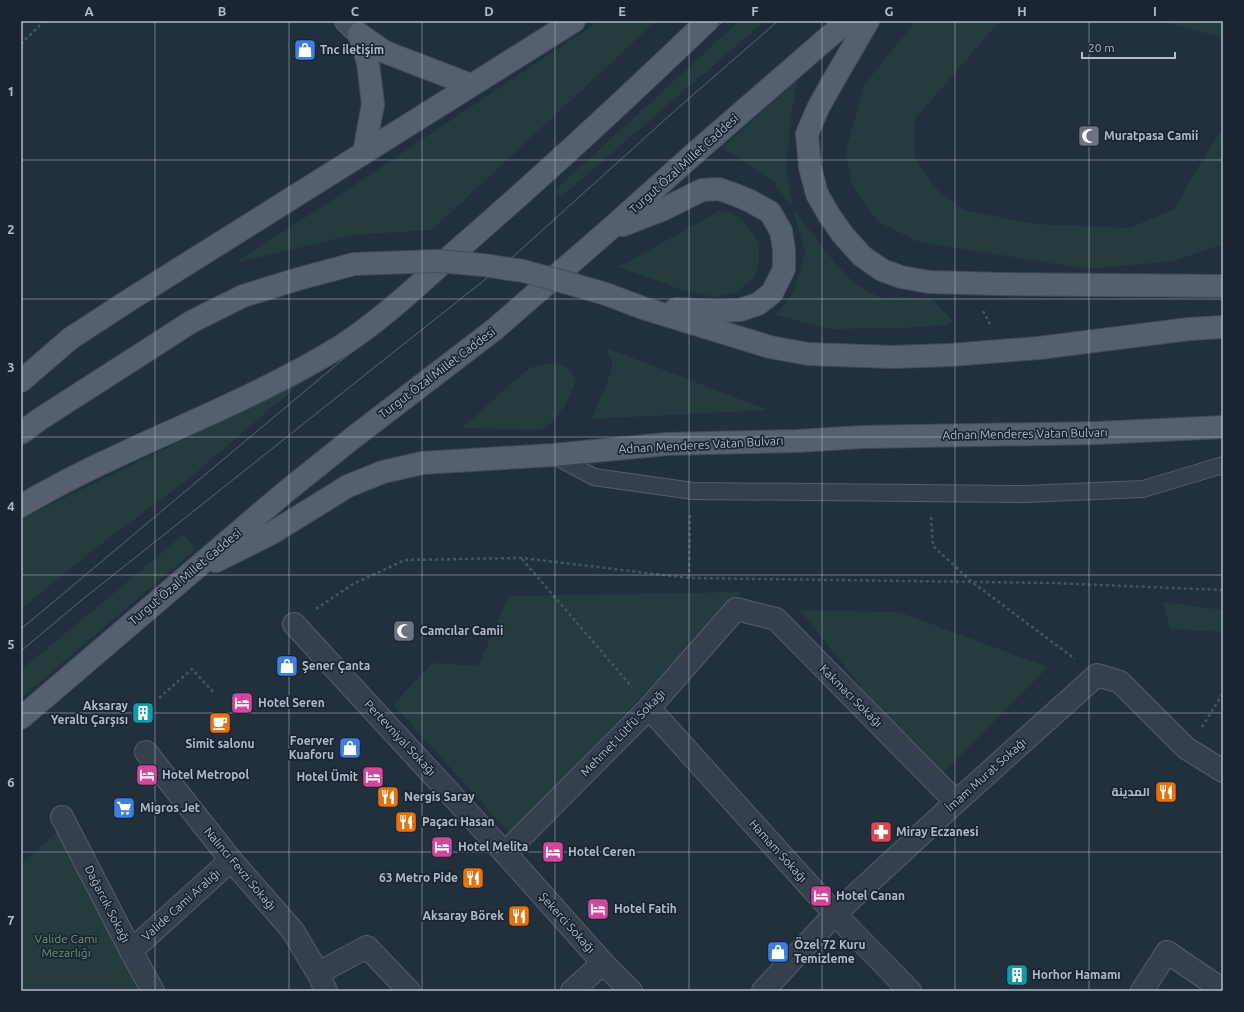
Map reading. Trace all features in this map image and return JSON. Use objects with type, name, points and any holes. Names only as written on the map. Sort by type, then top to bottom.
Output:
[{"type":"main road","points":[[21,381],[71,338],[574,21]]},
{"type":"main road","points":[[21,506],[60,484],[127,451],[228,405],[313,362],[365,329],[490,222],[610,114],[707,21]]},
{"type":"main road","name":"Turgut Özal Millet Caddesi","points":[[21,718],[283,494],[354,437],[495,329],[610,230],[696,152],[847,21]]},
{"type":"main road","points":[[868,21],[828,89],[807,134],[810,167],[817,194],[828,215],[843,235],[862,256],[882,270],[901,277],[929,282],[969,284],[1223,286]]},
{"type":"main road","points":[[352,28],[385,52],[471,85]]},
{"type":"main road","points":[[352,28],[368,63],[373,104],[364,153]]},
{"type":"main road","points":[[610,230],[664,209],[702,190],[719,189],[750,201],[770,212],[781,231],[784,250],[784,269],[772,293],[758,304],[740,310],[716,311],[643,308]]},
{"type":"main road","points":[[21,433],[40,419],[191,322],[243,296],[354,264],[438,261],[483,265],[523,271],[606,294],[643,308],[770,347],[808,354],[893,357],[950,355],[1047,347],[1189,329],[1223,327]]},
{"type":"main road","name":"Adnan Menderes Vatan Bulvarı","points":[[183,578],[272,533],[348,486],[383,472],[422,463],[553,455],[667,444],[797,441],[863,437],[1098,433],[1223,427]]},
{"type":"street","name":"Mehmet Lütfü Sokağı","points":[[505,853],[649,708],[736,609]]},
{"type":"street","name":"Kakmacı Sokağı","points":[[736,609],[776,619],[956,802]]},
{"type":"street","name":"Pertevniyal Sokağı","points":[[294,624],[505,853]]},
{"type":"street","points":[[1096,675],[1120,682],[1186,748],[1223,771]]},
{"type":"street","name":"İmam Murat Sokağı","points":[[763,991],[835,914],[1096,675]]},
{"type":"street","name":"Hamam Sokağı","points":[[649,708],[835,914],[910,991]]},
{"type":"street","name":"Nalıncı Fevzi Sokağı","points":[[146,752],[231,860],[293,931],[322,982]]},
{"type":"street","name":"Dağarcık Sokağı","points":[[62,817],[153,991]]},
{"type":"street","name":"Şekerci Sokağı","points":[[505,853],[603,963],[631,991]]},
{"type":"street","name":"Valide Cami Aralığı","points":[[131,951],[231,860]]},
{"type":"street","points":[[322,982],[367,947],[409,991]]},
{"type":"street","points":[[1142,991],[1167,952],[1223,990]]},
{"type":"street","points":[[572,991],[603,963]]},
{"type":"lane","points":[[553,455],[594,477],[693,492],[1025,494],[1143,489],[1223,465]]},
{"type":"path","points":[[21,44],[44,21]]},
{"type":"path","points":[[969,284],[1004,351]]},
{"type":"path","points":[[689,578],[689,519],[693,492]]},
{"type":"path","points":[[928,493],[933,546],[972,582],[1096,675]]},
{"type":"path","points":[[522,558],[649,708]]},
{"type":"path","points":[[294,624],[353,584],[405,560],[522,558],[689,578],[1052,583],[1223,590]]},
{"type":"path","points":[[159,698],[192,669],[214,693]]},
{"type":"path","points":[[1186,748],[1199,732],[1223,693]]},
{"type":"green space","points":[[599,21],[656,21],[432,230],[352,235],[235,263],[329,202]]},
{"type":"green space","points":[[739,21],[765,21],[561,197],[555,190]]},
{"type":"green space","points":[[916,21],[1000,21],[915,119],[915,157],[933,186],[963,210],[1035,224],[1129,228],[1175,209],[1195,172],[1223,127],[1223,244],[1175,261],[1086,269],[916,241],[877,221],[852,185],[846,151],[864,85]]},
{"type":"green space","points":[[1162,21],[1223,21],[1223,38]]},
{"type":"green space","points":[[798,79],[792,110],[786,165],[793,209],[773,181],[722,148]]},
{"type":"green space","points":[[793,209],[835,263],[854,283],[880,298],[899,297],[932,299],[953,321],[946,325],[903,328],[831,329],[776,315],[794,291],[805,253]]},
{"type":"green space","points":[[719,211],[731,212],[741,219],[751,230],[759,243],[759,262],[753,279],[736,292],[716,297],[685,291],[619,267]]},
{"type":"green space","points":[[607,348],[768,410],[592,419],[612,368],[612,363]]},
{"type":"green space","points":[[548,364],[563,365],[573,373],[575,383],[567,402],[555,420],[540,430],[462,428],[521,375],[532,367]]},
{"type":"green space","points":[[303,381],[191,477],[92,551],[21,609],[21,519]]},
{"type":"green space","points":[[183,535],[196,549],[21,698],[21,670]]},
{"type":"green space","points":[[742,592],[510,834],[393,704],[433,663],[478,666],[509,596]]},
{"type":"green space","points":[[1163,602],[1223,610],[1223,632],[1170,629]]},
{"type":"green space","points":[[800,610],[899,612],[1048,667],[935,781]]},
{"type":"green space","name":"Valide Cami Mezarlığı","points":[[57,832],[141,991],[21,991],[21,865]]},
{"type":"tram line","points":[[21,629],[484,241],[723,21]]},
{"type":"tram line","points":[[21,651],[83,599],[507,262],[679,107],[778,21]]},
{"type":"place","name":"Tnc iletişim","points":[[305,50]]},
{"type":"place","name":"Muratpasa Camii","points":[[1089,136]]},
{"type":"place","name":"Camcılar Camii","points":[[404,631]]},
{"type":"place","name":"Şener Çanta","points":[[287,666]]},
{"type":"place","name":"Hotel Seren","points":[[242,703]]},
{"type":"place","name":"Aksaray Yeraltı Çarşısı","points":[[143,713]]},
{"type":"place","name":"Simit salonu","points":[[220,723]]},
{"type":"place","name":"Foerver Kuaforu","points":[[350,748]]},
{"type":"place","name":"Hotel Metropol","points":[[147,775]]},
{"type":"place","name":"Hotel Ümit","points":[[373,777]]},
{"type":"place","name":"المدينة","points":[[1166,792]]},
{"type":"place","name":"Nergis Saray","points":[[388,797]]},
{"type":"place","name":"Migros Jet","points":[[124,808]]},
{"type":"place","name":"Paçacı Hasan","points":[[406,822]]},
{"type":"place","name":"Miray Eczanesi","points":[[881,832]]},
{"type":"place","name":"Hotel Melita","points":[[442,847]]},
{"type":"place","name":"Hotel Ceren","points":[[553,852]]},
{"type":"place","name":"63 Metro Pide","points":[[473,878]]},
{"type":"place","name":"Hotel Canan","points":[[821,896]]},
{"type":"place","name":"Hotel Fatih","points":[[598,909]]},
{"type":"place","name":"Aksaray Börek","points":[[519,916]]},
{"type":"place","name":"Özel 72 Kuru Temizleme","points":[[778,952]]},
{"type":"place","name":"Horhor Hamamı","points":[[1017,975]]}]
